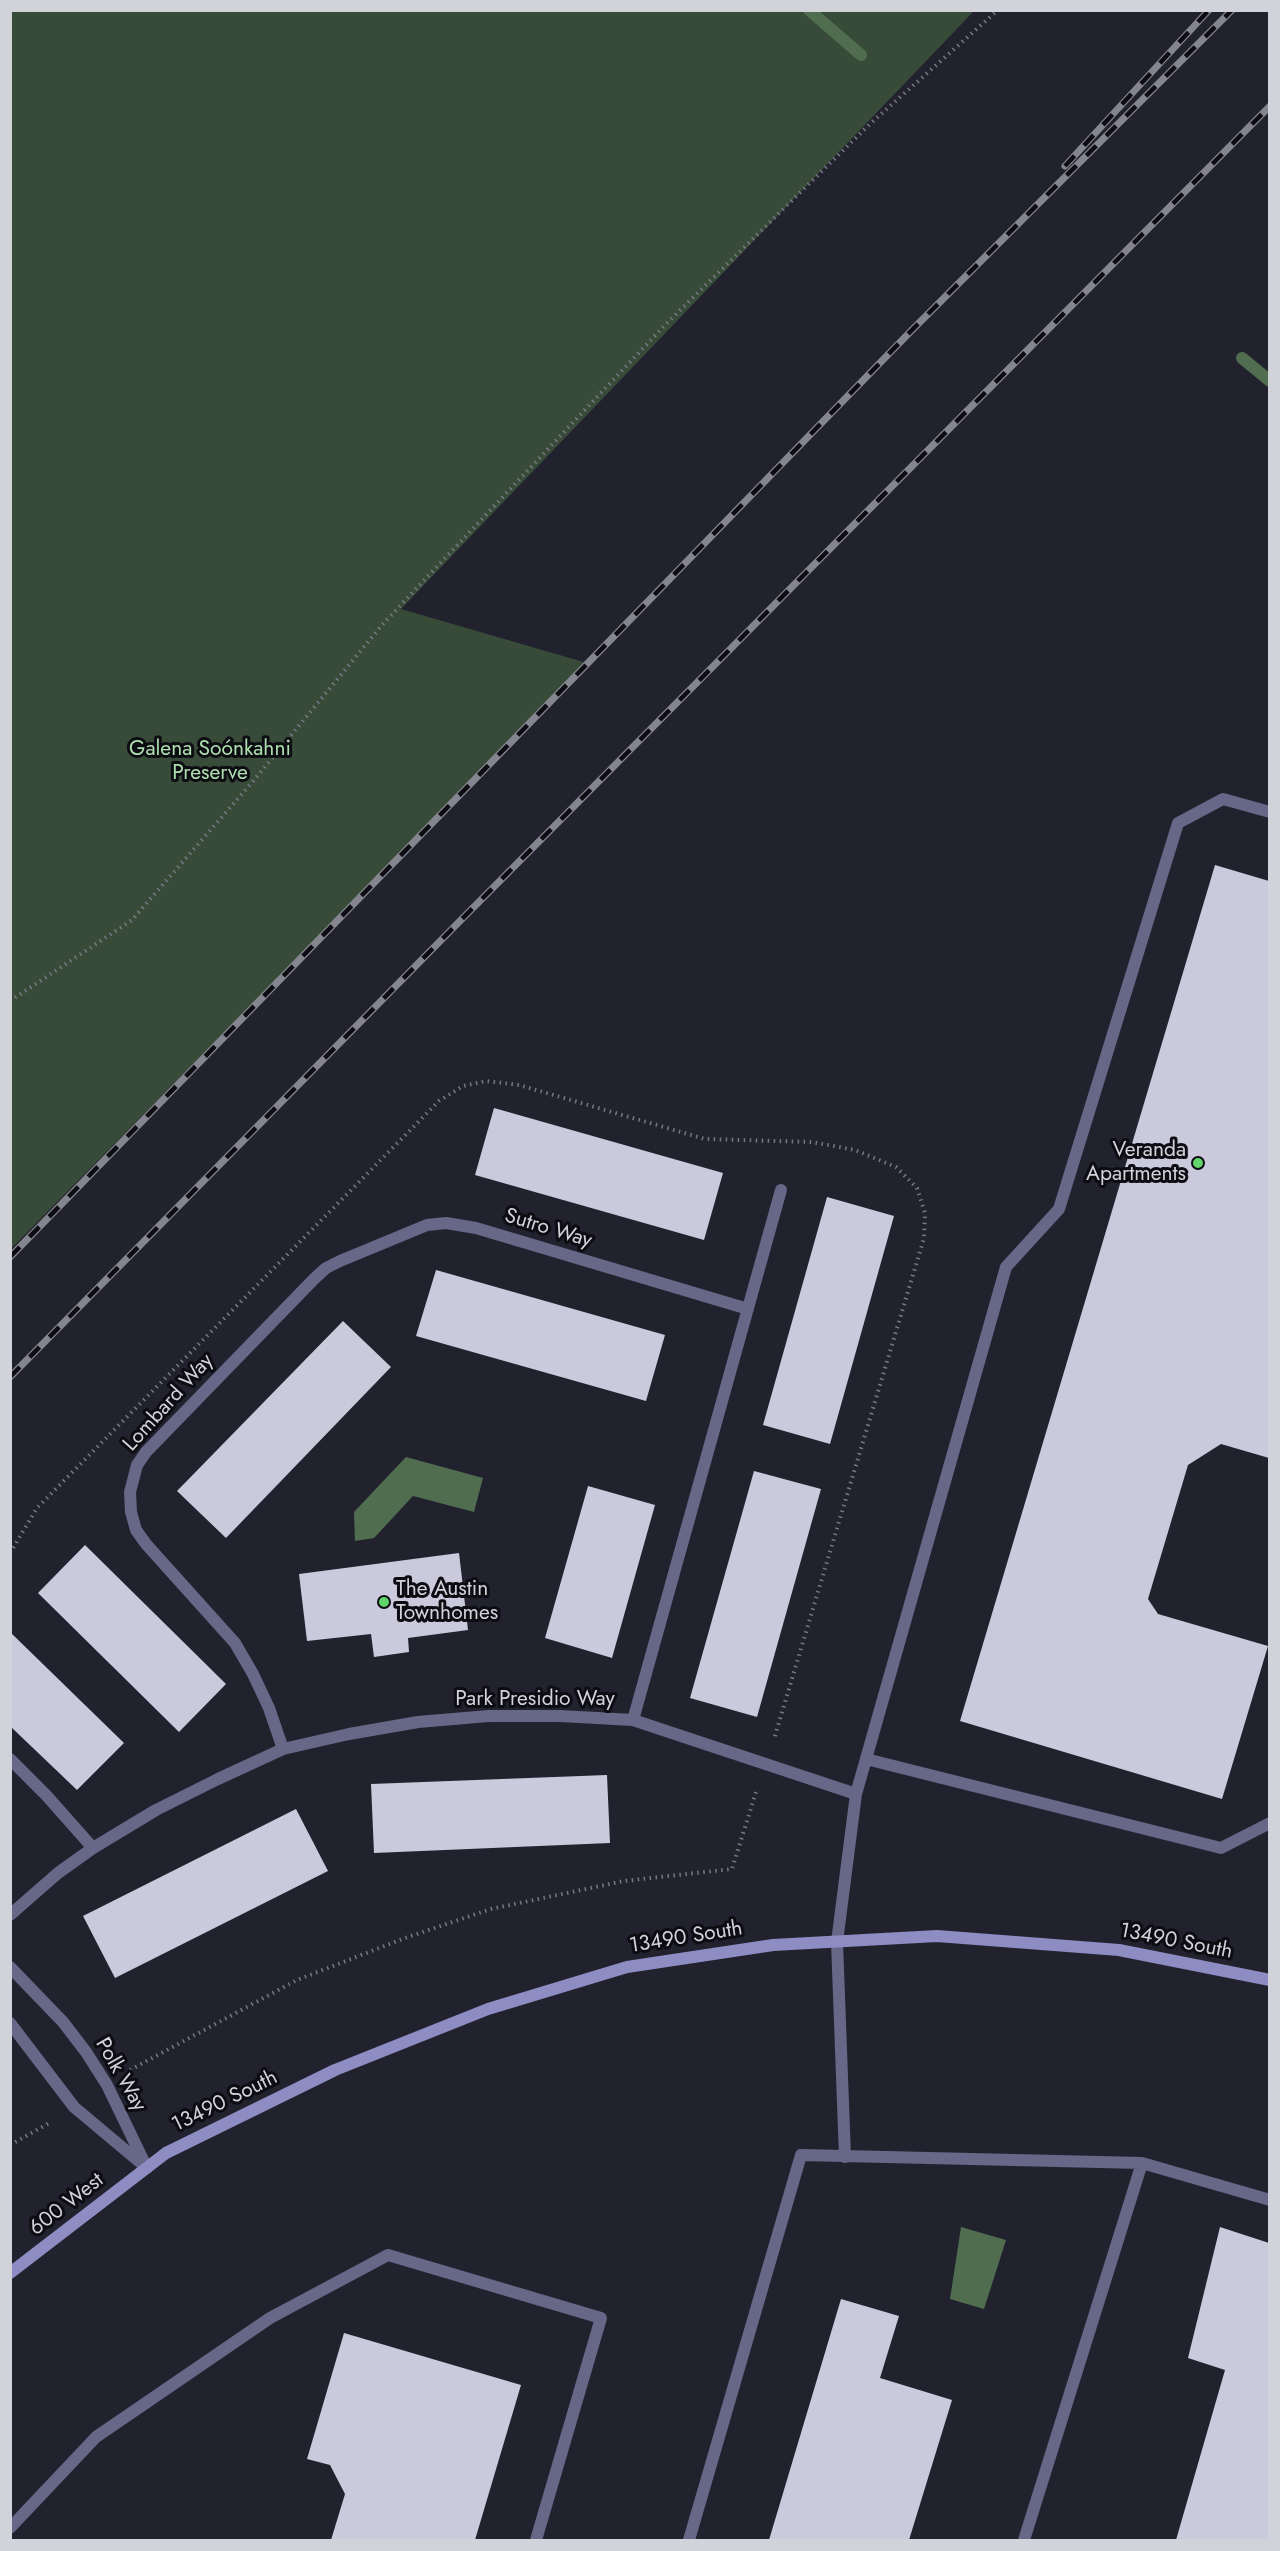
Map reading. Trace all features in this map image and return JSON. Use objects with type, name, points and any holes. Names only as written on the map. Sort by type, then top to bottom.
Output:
[{"type":"main road","name":"13490 South","points":[[147,2168],[166,2153],[335,2070],[488,2009],[627,1967],[773,1945],[937,1936],[1119,1950],[1269,1980]]},
{"type":"main road","name":"600 West","points":[[10,2273],[147,2168]]},
{"type":"lane","points":[[845,2157],[837,1942],[856,1794],[1006,1267],[1059,1209],[1178,823],[1223,799],[1269,812]]},
{"type":"lane","name":"Park Presidio Way","points":[[10,1915],[58,1873],[93,1848],[156,1810],[284,1749],[349,1734],[430,1721],[489,1716],[560,1716],[633,1720],[781,1190]]},
{"type":"lane","name":"Sutro Way","points":[[340,1260],[427,1225],[460,1224],[748,1310]]},
{"type":"lane","name":"Lombard Way","points":[[284,1749],[269,1708],[235,1643],[136,1530],[131,1512],[132,1480],[146,1452],[314,1279],[326,1268],[340,1260]]},
{"type":"lane","points":[[633,1720],[856,1794]]},
{"type":"lane","points":[[10,1759],[93,1848]]},
{"type":"lane","points":[[866,1759],[1221,1848],[1269,1823]]},
{"type":"lane","name":"Polk Way","points":[[10,1967],[63,2022],[86,2052],[107,2085],[147,2168]]},
{"type":"lane","name":"Polk Way","points":[[10,2023],[74,2107],[147,2168]]},
{"type":"lane","points":[[689,2541],[801,2156],[1142,2163],[1269,2200]]},
{"type":"lane","points":[[1024,2541],[1142,2163]]},
{"type":"lane","points":[[10,2528],[96,2437],[270,2318],[388,2255],[601,2318],[536,2541]]},
{"type":"path","points":[[10,1001],[132,920],[255,779],[382,625],[665,325],[870,124],[998,10]]},
{"type":"path","points":[[10,1552],[37,1508],[439,1101],[463,1086],[486,1082],[519,1085],[705,1138],[812,1142],[855,1150],[896,1167],[917,1188],[925,1213],[924,1238],[773,1743]]},
{"type":"path","points":[[107,2085],[161,2052],[297,1980],[405,1938],[491,1909],[624,1881],[732,1869],[756,1792]]},
{"type":"path","points":[[10,2145],[74,2107]]},
{"type":"green space","name":"Galena Soónkahni Preserve","points":[[11,10],[974,11],[401,609],[587,663],[11,1249]]},
{"type":"shaded area","points":[[406,1457],[483,1478],[474,1512],[413,1496],[374,1538],[355,1541],[354,1512]]},
{"type":"shaded area","points":[[961,2227],[1006,2240],[984,2309],[950,2299]]},
{"type":"building","name":"Veranda Apartments","points":[[1215,865],[1269,881],[1269,1458],[1221,1444],[1188,1465],[1148,1599],[1158,1614],[1268,1646],[1222,1799],[960,1721]]},
{"type":"building","points":[[494,1108],[723,1173],[704,1240],[475,1175]]},
{"type":"building","points":[[827,1197],[894,1216],[830,1444],[763,1425]]},
{"type":"building","points":[[436,1270],[665,1335],[646,1401],[416,1336]]},
{"type":"building","points":[[343,1321],[391,1367],[226,1538],[177,1491]]},
{"type":"building","points":[[754,1471],[821,1489],[757,1717],[690,1698]]},
{"type":"building","points":[[588,1486],[655,1505],[612,1658],[545,1638]]},
{"type":"building","points":[[85,1545],[226,1684],[179,1732],[38,1593]]},
{"type":"building","name":"The Austin Townhomes","points":[[459,1553],[468,1630],[408,1638],[409,1652],[374,1657],[371,1634],[307,1641],[299,1574]]},
{"type":"building","points":[[10,1632],[124,1743],[77,1790],[10,1726]]},
{"type":"building","points":[[607,1775],[610,1843],[374,1853],[371,1784]]},
{"type":"building","points":[[296,1809],[328,1871],[115,1978],[83,1916]]},
{"type":"building","points":[[1220,2227],[1269,2243],[1269,2540],[1176,2540],[1225,2370],[1188,2358]]},
{"type":"building","points":[[841,2299],[899,2316],[880,2378],[952,2400],[909,2540],[769,2540]]},
{"type":"building","points":[[344,2333],[521,2385],[475,2540],[331,2540],[345,2494],[330,2465],[307,2459]]},
{"type":"waterway","points":[[809,10],[861,55]]},
{"type":"waterway","points":[[1242,358],[1270,381]]},
{"type":"railway","points":[[1065,166],[1209,10]]},
{"type":"railway","points":[[10,1257],[911,331],[1232,10]]},
{"type":"railway","points":[[10,1377],[1270,106]]},
{"type":"place","name":"Veranda Apartments","points":[[1198,1163]]},
{"type":"place","name":"The Austin Townhomes","points":[[384,1602]]}]
